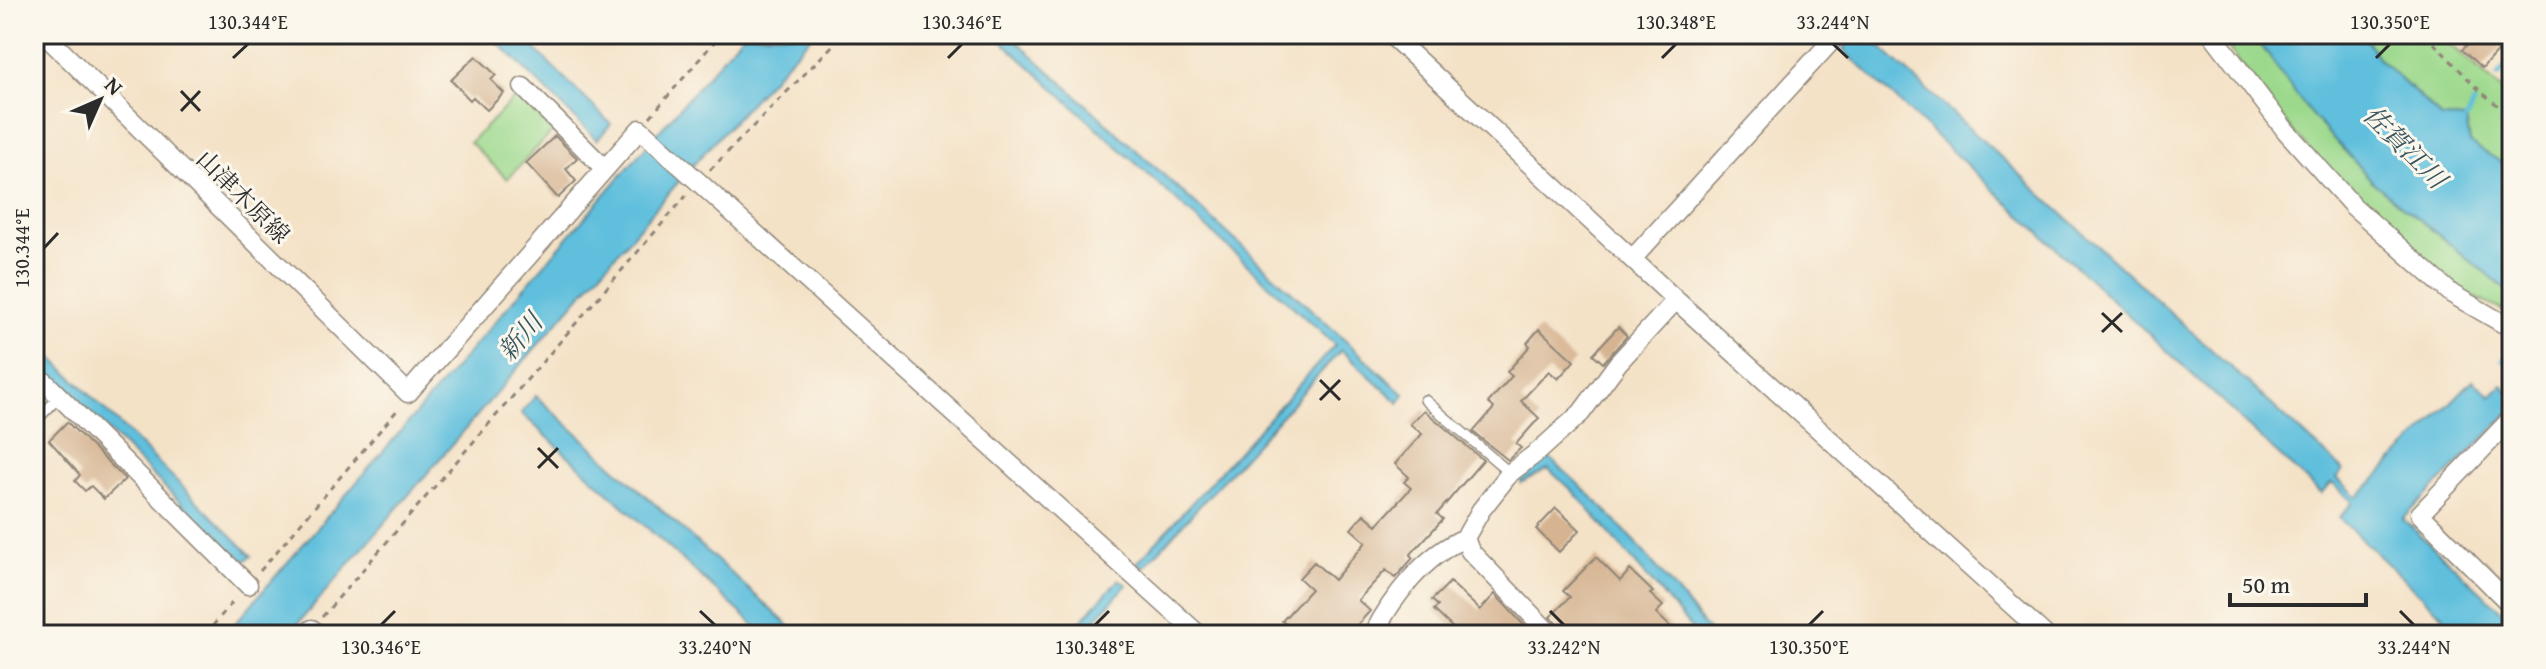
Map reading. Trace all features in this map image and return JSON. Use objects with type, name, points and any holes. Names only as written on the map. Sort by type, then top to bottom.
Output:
[{"type":"street","name":"山津木原線","points":[[44,34],[408,393]]},
{"type":"street","points":[[1390,34],[1676,300],[2045,635]]},
{"type":"street","points":[[1633,258],[1838,34]]},
{"type":"street","points":[[2212,34],[2286,131],[2353,206],[2452,294],[2502,323],[2512,325]]},
{"type":"street","points":[[523,87],[604,168]]},
{"type":"street","points":[[408,393],[604,168],[644,132],[1199,635]]},
{"type":"street","points":[[1373,635],[1385,610],[1403,587],[1452,544],[1465,538],[1481,510],[1510,473],[1581,413],[1618,363],[1676,300]]},
{"type":"street","points":[[34,375],[248,585]]},
{"type":"street","points":[[2512,418],[2420,514],[2512,606]]},
{"type":"street","points":[[1465,538],[1470,551],[1551,635]]},
{"type":"street","points":[[2505,635],[2512,627]]},
{"type":"lane","points":[[34,423],[59,397]]},
{"type":"lane","points":[[1425,400],[1510,473]]},
{"type":"path","points":[[644,132],[721,34]]},
{"type":"path","points":[[315,632],[696,179],[844,34]]},
{"type":"path","points":[[2425,34],[2480,91],[2512,117]]},
{"type":"path","points":[[205,635],[397,412],[408,393]]},
{"type":"green space","points":[[2218,34],[2253,34],[2309,111],[2375,184],[2512,294],[2512,315],[2456,289],[2359,204],[2289,127]]},
{"type":"green space","points":[[2362,34],[2439,34],[2512,99],[2512,169],[2470,143],[2466,119],[2442,118],[2379,59]]},
{"type":"green space","points":[[519,94],[555,129],[507,179],[470,142]]},
{"type":"water","points":[[489,34],[520,34],[611,124],[597,140]]},
{"type":"water","name":"新川","points":[[743,34],[813,34],[693,165],[288,635],[225,635]]},
{"type":"water","points":[[994,34],[1009,34],[1405,395],[1399,403],[1341,350],[1143,568],[1137,563],[1335,345]]},
{"type":"water","points":[[1856,34],[1866,34],[2343,470],[2337,478],[2358,497],[2473,380],[2491,396],[2502,385],[2512,396],[2512,410],[2403,519],[2504,613],[2503,623],[2492,635],[2428,635],[2444,617],[2339,518],[2353,502],[2332,483],[2321,494],[1843,50]]},
{"type":"water","name":"佐賀江川","points":[[2253,34],[2362,34],[2379,59],[2442,118],[2466,119],[2470,143],[2512,169],[2512,294],[2375,184],[2308,111]]},
{"type":"water","points":[[34,346],[54,359],[252,556],[241,563],[57,380],[34,365]]},
{"type":"water","points":[[536,396],[799,635],[765,635],[521,413]]},
{"type":"water","points":[[1549,458],[1615,520],[1711,635],[1697,635],[1573,491],[1548,469],[1521,483],[1521,476]]},
{"type":"water","points":[[1119,579],[1127,585],[1081,635],[1068,635]]},
{"type":"building","points":[[2477,34],[2512,35],[2482,68],[2462,50]]},
{"type":"building","points":[[476,56],[496,75],[491,80],[504,93],[487,110],[473,97],[470,100],[451,80]]},
{"type":"building","points":[[555,136],[577,158],[566,169],[576,181],[558,198],[526,163]]},
{"type":"building","points":[[1618,327],[1627,336],[1603,363],[1593,354]]},
{"type":"building","points":[[1539,329],[1574,361],[1558,379],[1549,371],[1521,401],[1539,418],[1516,444],[1521,448],[1508,460],[1473,432],[1494,408],[1488,403],[1512,376],[1507,372],[1530,346],[1527,343]]},
{"type":"building","points":[[1424,410],[1483,460],[1437,514],[1443,519],[1410,555],[1413,558],[1395,578],[1386,570],[1358,600],[1370,611],[1348,635],[1298,635],[1282,621],[1311,589],[1299,578],[1314,562],[1334,580],[1366,542],[1351,529],[1364,514],[1377,525],[1411,488],[1404,482],[1409,477],[1395,464],[1422,434],[1410,424]]},
{"type":"building","points":[[67,422],[125,479],[104,499],[91,486],[85,491],[75,481],[80,475],[49,440]]},
{"type":"building","points":[[1556,508],[1580,530],[1559,552],[1536,529]]},
{"type":"building","points":[[1596,557],[1620,581],[1630,570],[1663,606],[1656,613],[1679,635],[1563,635],[1550,617],[1570,597],[1563,591]]},
{"type":"building","points":[[1450,582],[1480,610],[1495,594],[1533,635],[1460,635],[1434,610],[1438,606],[1432,600]]},
{"type":"waterway","points":[[2498,76],[2512,60]]},
{"type":"waterway","points":[[2466,119],[2473,104]]},
{"type":"waterway","points":[[2503,360],[2512,353]]}]
